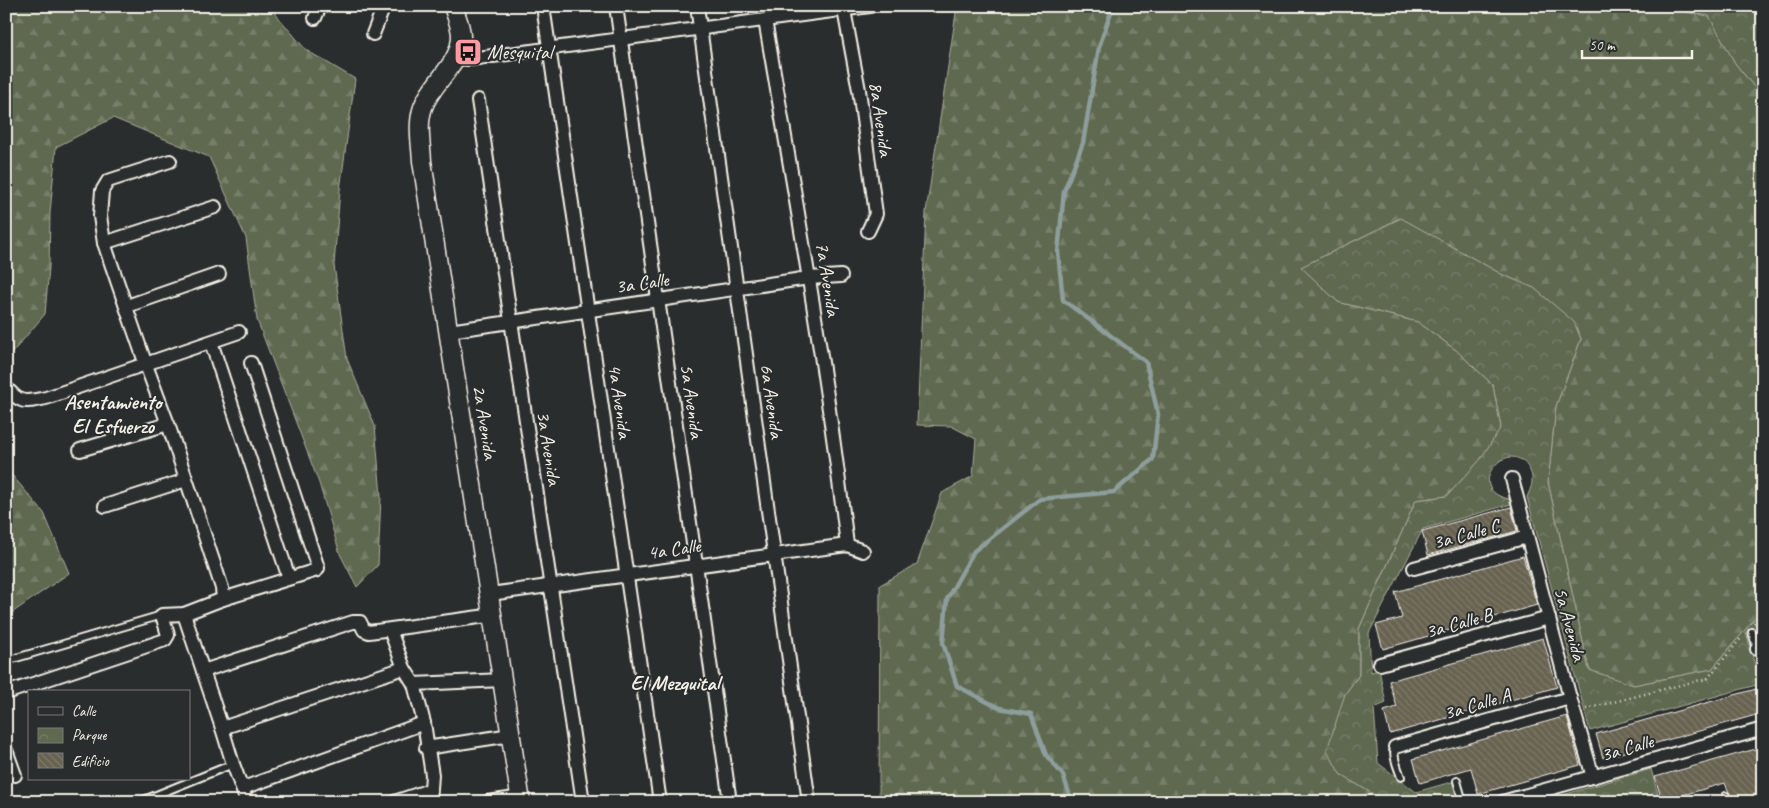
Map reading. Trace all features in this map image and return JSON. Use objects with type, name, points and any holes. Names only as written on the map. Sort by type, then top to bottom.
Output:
[{"type":"main road","name":"2a Avenida","points":[[458,9],[461,36],[459,46],[454,58],[424,104],[420,124],[422,160],[521,799]]},
{"type":"street","points":[[315,18],[320,6]]},
{"type":"street","points":[[373,34],[384,6]]},
{"type":"street","name":"4a Avenida","points":[[543,6],[660,802]]},
{"type":"street","name":"5a Avenida","points":[[616,6],[730,802]]},
{"type":"street","name":"6a Avenida","points":[[697,6],[810,802]]},
{"type":"street","points":[[454,58],[470,59],[870,6]]},
{"type":"street","name":"8a Avenida","points":[[844,10],[859,90],[876,214],[868,231]]},
{"type":"street","name":"7a Avenida","points":[[765,20],[809,278],[839,476],[847,545]]},
{"type":"street","name":"3a Avenida","points":[[478,100],[583,802]]},
{"type":"street","points":[[170,161],[108,181],[102,191],[100,216],[104,243],[168,424],[224,599]]},
{"type":"street","points":[[104,243],[215,207]]},
{"type":"street","points":[[127,306],[220,274]]},
{"type":"street","name":"3a Calle","points":[[449,331],[809,278],[841,276]]},
{"type":"street","points":[[6,387],[14,397],[24,402],[46,398],[238,332]]},
{"type":"street","points":[[211,342],[289,578]]},
{"type":"street","points":[[6,693],[166,640],[168,635],[162,615],[184,614],[289,578],[315,572],[318,568],[251,363]]},
{"type":"street","points":[[80,450],[168,424]]},
{"type":"street","name":"5a Avenida","points":[[1512,479],[1570,698],[1594,777]]},
{"type":"street","points":[[105,506],[186,480]]},
{"type":"street","name":"3a Calle C","points":[[1414,568],[1527,537]]},
{"type":"street","name":"4a Calle","points":[[490,594],[696,564],[847,545],[864,551]]},
{"type":"street","points":[[184,614],[232,764],[247,802]]},
{"type":"street","points":[[202,671],[353,622],[360,622],[364,630],[369,632],[494,615]]},
{"type":"street","name":"3a Calle B","points":[[1380,664],[1548,618]]},
{"type":"street","points":[[390,630],[404,668],[414,684],[424,723],[426,748],[432,775],[430,796],[394,802]]},
{"type":"street","points":[[222,728],[404,668]]},
{"type":"street","points":[[414,684],[503,680]]},
{"type":"street","name":"3a Calle A","points":[[1395,746],[1570,698]]},
{"type":"street","points":[[243,788],[424,723]]},
{"type":"street","name":"3a Calle","points":[[1502,802],[1763,729]]},
{"type":"street","points":[[426,748],[511,735]]},
{"type":"street","points":[[6,750],[15,775]]},
{"type":"street","points":[[488,802],[521,799]]},
{"type":"lane","points":[[6,662],[162,615]]},
{"type":"lane","points":[[1751,630],[1760,648]]},
{"type":"lane","points":[[1395,746],[1394,758],[1401,777]]},
{"type":"lane","points":[[139,802],[232,764]]},
{"type":"lane","points":[[1457,781],[1463,802]]},
{"type":"path","points":[[1751,630],[1763,613]]},
{"type":"path","points":[[1574,712],[1708,678],[1744,634]]},
{"type":"green space","points":[[6,6],[269,6],[306,50],[355,79],[340,190],[334,265],[347,359],[375,426],[381,496],[378,565],[357,587],[340,554],[319,483],[257,320],[246,238],[209,157],[113,118],[56,147],[50,213],[49,267],[45,314],[6,360]]},
{"type":"green space","points":[[957,6],[1685,6],[1686,12],[1709,15],[1735,63],[1759,93],[1763,95],[1763,591],[1756,617],[1712,669],[1634,685],[1589,670],[1548,482],[1556,406],[1581,339],[1573,322],[1534,288],[1503,275],[1400,218],[1302,267],[1338,302],[1418,322],[1456,350],[1493,385],[1501,428],[1480,460],[1447,496],[1416,500],[1359,629],[1359,675],[1345,694],[1340,774],[1386,802],[879,802],[880,585],[917,564],[942,493],[973,476],[976,439],[951,426],[917,425],[926,212]]},
{"type":"green space","points":[[1685,6],[1763,6],[1763,95],[1759,93],[1735,63],[1709,16],[1686,12]]},
{"type":"green space","points":[[1401,218],[1503,275],[1534,288],[1574,322],[1581,339],[1556,406],[1548,482],[1589,670],[1634,685],[1712,669],[1756,617],[1763,591],[1763,645],[1761,645],[1756,628],[1746,632],[1760,684],[1590,731],[1527,497],[1532,475],[1528,467],[1519,459],[1510,457],[1500,461],[1493,468],[1489,476],[1489,486],[1495,494],[1509,499],[1511,504],[1423,529],[1369,633],[1371,672],[1379,670],[1386,703],[1374,708],[1378,763],[1416,792],[1455,781],[1463,802],[1386,802],[1340,774],[1327,750],[1345,694],[1359,675],[1359,629],[1416,500],[1447,496],[1480,460],[1501,427],[1493,385],[1456,350],[1418,322],[1338,302],[1301,267]]},
{"type":"green space","points":[[6,468],[44,513],[69,573],[6,617]]},
{"type":"green space","points":[[1651,769],[1660,802],[1539,802]]},
{"type":"building","points":[[1511,507],[1517,531],[1428,555],[1422,531]]},
{"type":"building","points":[[1523,556],[1537,605],[1383,649],[1376,625],[1402,618],[1395,592]]},
{"type":"building","points":[[1543,638],[1557,687],[1390,734],[1384,711],[1397,707],[1389,681]]},
{"type":"building","points":[[1763,687],[1763,713],[1603,758],[1596,734]]},
{"type":"building","points":[[1567,716],[1580,765],[1478,794],[1471,768],[1420,783],[1413,759]]},
{"type":"building","points":[[1763,747],[1763,802],[1733,802],[1725,783],[1662,801],[1655,777]]},
{"type":"waterway","points":[[1072,802],[1063,775],[1046,755],[1031,714],[999,708],[957,686],[943,643],[947,599],[974,551],[1040,499],[1114,492],[1153,459],[1158,414],[1146,362],[1063,300],[1058,252],[1064,191],[1083,143],[1099,47],[1113,6]]},
{"type":"place","name":"Mesquital","points":[[468,52]]},
{"type":"district","name":"Asentamiento El Esfuerzo","points":[[113,414]]},
{"type":"district","name":"El Mezquital","points":[[675,683]]}]
